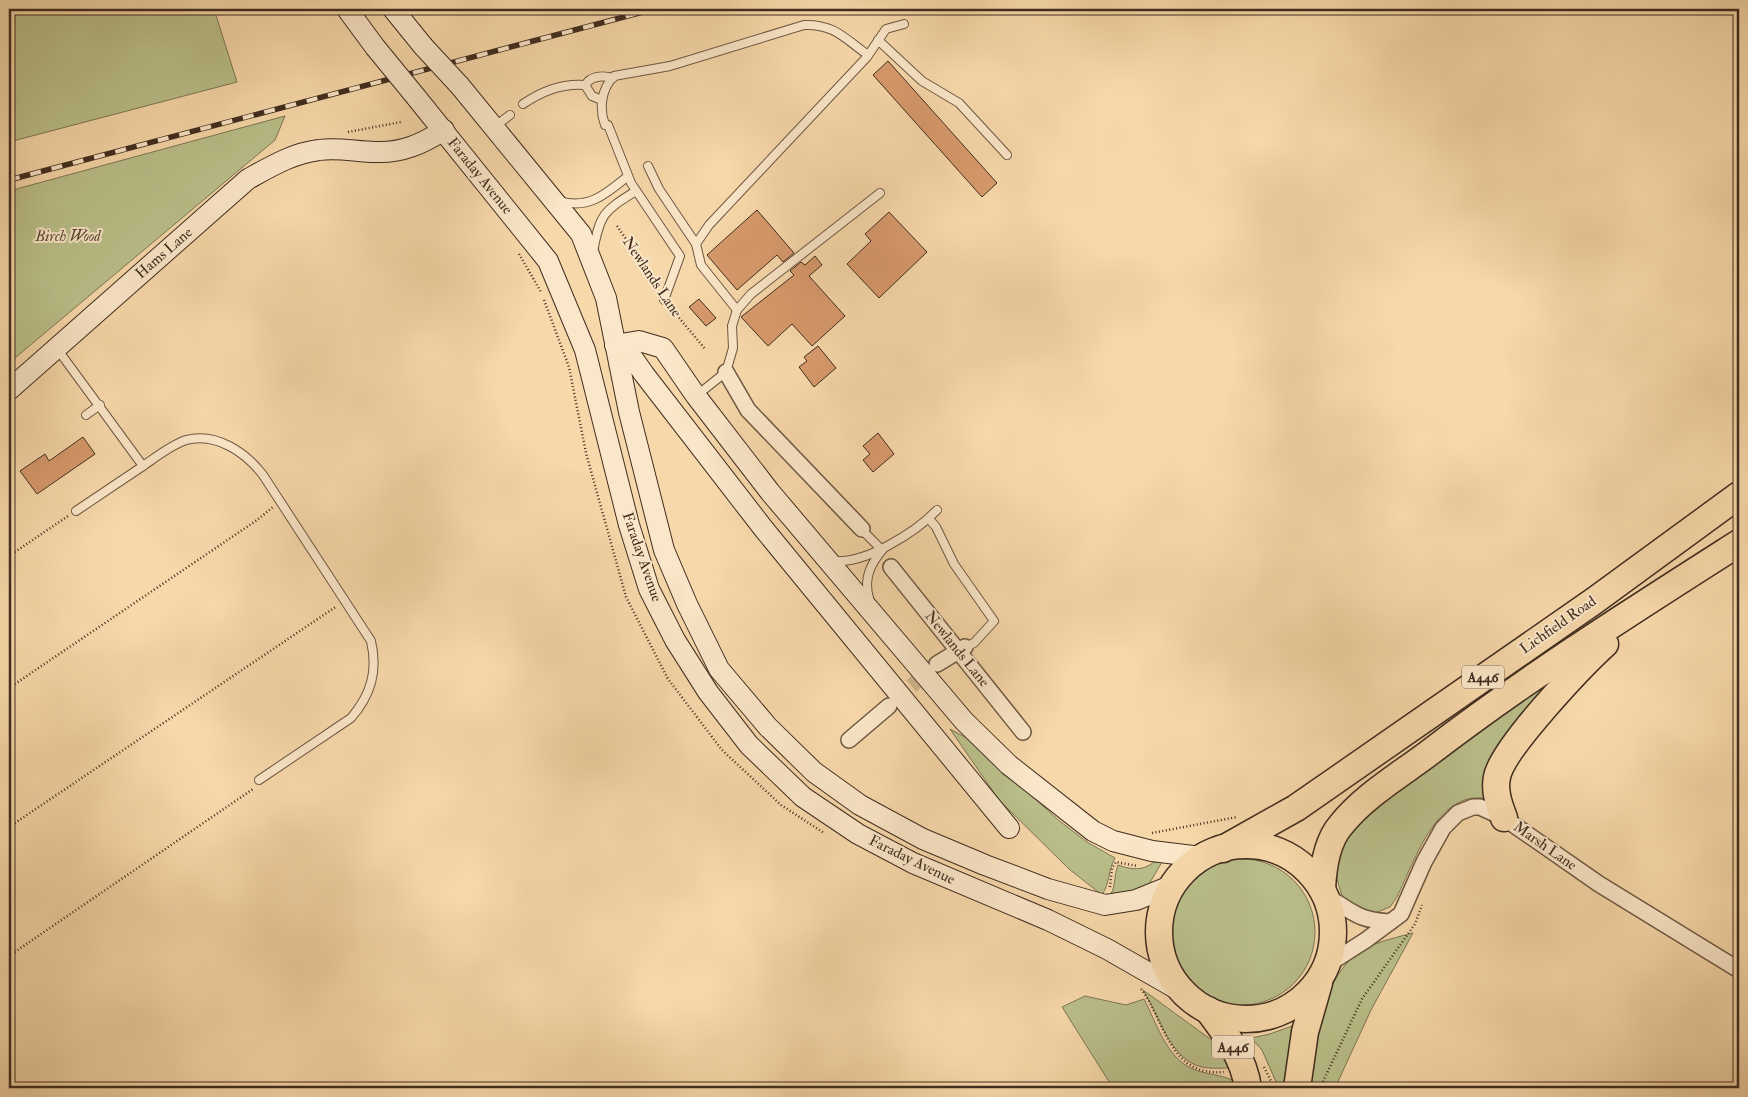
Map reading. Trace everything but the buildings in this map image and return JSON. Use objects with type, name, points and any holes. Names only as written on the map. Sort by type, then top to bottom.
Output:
[{"type":"highway","name":"Lichfield Road","points":[[1212,853],[1296,808],[1594,601],[1739,495]]},
{"type":"highway","name":"Lichfield Road","points":[[1324,892],[1327,854],[1333,836],[1341,824],[1368,800],[1462,728],[1656,595],[1739,543]]},
{"type":"highway","points":[[1504,818],[1496,786],[1497,777],[1505,758],[1583,664],[1656,595]]},
{"type":"highway","points":[[1291,1088],[1332,944],[1332,920],[1324,892],[1302,866],[1274,850],[1249,846],[1212,853],[1185,871],[1173,885],[1166,899],[1159,931],[1161,949],[1167,969],[1184,993],[1208,1010],[1226,1017],[1248,1020],[1267,1017],[1284,1011],[1299,1002],[1313,988],[1324,970]]},
{"type":"highway","name":"A446","points":[[1208,1010],[1238,1054],[1244,1069],[1240,1080]]},
{"type":"street","name":"Faraday Avenue","points":[[347,9],[375,48],[444,130],[548,261],[585,350],[629,525],[650,589],[675,640],[693,669],[749,745],[803,798],[858,834],[913,863],[1057,924],[1107,949],[1184,993]]},
{"type":"street","name":"Faraday Avenue","points":[[393,9],[423,46],[460,86],[502,121],[550,195],[581,234],[606,298],[619,345],[664,550],[687,604],[719,669],[768,727],[814,772],[860,805],[923,840],[1048,889],[1101,904],[1136,900],[1173,885]]},
{"type":"street","name":"Hams Lane","points":[[9,390],[248,179],[292,157],[317,150],[337,148],[376,152],[398,151],[415,147],[444,130]]},
{"type":"street","points":[[619,345],[639,340],[663,348],[696,396],[770,492],[872,613],[932,670],[964,721],[1009,765],[1093,831],[1113,841],[1146,850],[1212,853]]},
{"type":"street","name":"Faraday Avenue","points":[[619,345],[644,374],[895,702],[1009,828]]},
{"type":"street","points":[[726,372],[748,410],[864,531]]},
{"type":"street","name":"Newlands Lane","points":[[891,567],[961,648],[1023,732]]},
{"type":"street","points":[[849,740],[895,702],[924,697],[932,670],[961,648]]},
{"type":"street","name":"Marsh Lane","points":[[1324,970],[1390,922],[1404,909],[1424,862],[1443,828],[1458,813],[1472,807],[1489,810],[1504,818],[1599,884],[1739,970]]},
{"type":"street","points":[[1324,892],[1359,917],[1370,921],[1390,922]]},
{"type":"lane","points":[[585,85],[588,80],[599,76],[613,78],[670,66],[804,24],[817,24],[838,31],[868,55]]},
{"type":"lane","points":[[696,244],[709,225],[868,55],[886,29],[904,24]]},
{"type":"lane","points":[[878,40],[922,80],[958,103],[1007,155]]},
{"type":"lane","points":[[613,78],[602,100],[601,116],[605,125],[608,125],[628,176],[636,191],[680,256],[664,300]]},
{"type":"lane","points":[[523,104],[552,89],[570,84],[585,85]]},
{"type":"lane","points":[[585,85],[592,96],[602,100]]},
{"type":"lane","points":[[648,166],[659,189],[696,244],[701,265],[737,310]]},
{"type":"lane","points":[[550,195],[562,202],[575,204],[591,202],[628,176]]},
{"type":"lane","points":[[594,264],[593,252],[600,221],[607,210],[636,191]]},
{"type":"lane","points":[[696,396],[726,372],[733,348],[732,326],[737,310],[751,294],[880,193]]},
{"type":"lane","points":[[56,348],[100,405],[143,466]]},
{"type":"lane","points":[[86,415],[100,405]]},
{"type":"lane","points":[[76,511],[177,444],[188,440],[218,442],[244,454],[254,464],[372,641],[374,672],[370,689],[362,706],[351,718],[259,780]]},
{"type":"lane","points":[[826,558],[840,562],[854,561],[912,533],[937,510]]},
{"type":"lane","points":[[929,519],[936,528],[954,564],[994,621],[974,643],[961,648]]},
{"type":"lane","points":[[864,531],[884,547]]},
{"type":"lane","points":[[872,613],[866,590],[868,575],[873,560],[884,547]]},
{"type":"path","points":[[337,148],[334,134],[401,122]]},
{"type":"path","name":"Newlands Lane","points":[[617,226],[644,265],[664,300],[706,350]]},
{"type":"path","points":[[514,247],[542,294],[569,367],[586,453],[626,597],[668,679],[722,750],[781,805],[830,838]]},
{"type":"path","points":[[9,688],[257,520],[279,501]]},
{"type":"path","points":[[9,556],[76,511]]},
{"type":"path","points":[[9,827],[346,600]]},
{"type":"path","points":[[9,956],[224,810],[257,786],[259,780]]},
{"type":"path","points":[[1101,904],[1111,885],[1112,868],[1116,862],[1141,866],[1144,863],[1147,837],[1150,834],[1192,827],[1243,814]]},
{"type":"path","points":[[1320,1088],[1362,999],[1415,924],[1424,900]]},
{"type":"path","points":[[1136,985],[1143,990],[1169,1044],[1184,1060],[1194,1068],[1240,1080]]},
{"type":"path","points":[[1260,1063],[1266,1069],[1272,1083],[1291,1088]]},
{"type":"green space","points":[[9,9],[214,9],[237,82],[9,142]]},
{"type":"green space","name":"Birch Wood","points":[[285,116],[275,140],[9,363],[9,191]]},
{"type":"green space","points":[[1577,659],[1492,800],[1473,798],[1457,803],[1443,814],[1421,846],[1397,897],[1390,907],[1370,915],[1345,902],[1336,874],[1336,862],[1344,842],[1359,822],[1370,811]]},
{"type":"green space","points":[[950,729],[974,742],[1057,819],[1087,842],[1115,858],[1102,895],[1069,869],[999,800]]},
{"type":"green space","points":[[1242,859],[1270,865],[1293,881],[1309,904],[1315,932],[1309,960],[1293,983],[1270,999],[1242,1005],[1214,999],[1191,983],[1175,960],[1169,932],[1175,904],[1191,881],[1214,865]]},
{"type":"green space","points":[[1154,862],[1162,862],[1145,891],[1111,894],[1118,865],[1137,869],[1146,867]]},
{"type":"green space","points":[[1413,933],[1371,1010],[1335,1088],[1308,1088],[1323,1011],[1330,991],[1339,974],[1351,959],[1366,948]]},
{"type":"green space","points":[[1143,990],[1213,1041],[1221,1049],[1229,1068],[1202,1067],[1191,1063],[1182,1056],[1166,1035]]},
{"type":"green space","points":[[1085,996],[1126,1005],[1144,999],[1163,1039],[1176,1057],[1193,1069],[1234,1081],[1236,1088],[1113,1088],[1062,1007]]},
{"type":"green space","points":[[1292,1026],[1287,1084],[1276,1082],[1262,1050],[1251,1038]]},
{"type":"tunnel","points":[[894,701],[931,669]]},
{"type":"railway","points":[[9,180],[654,9]]}]
